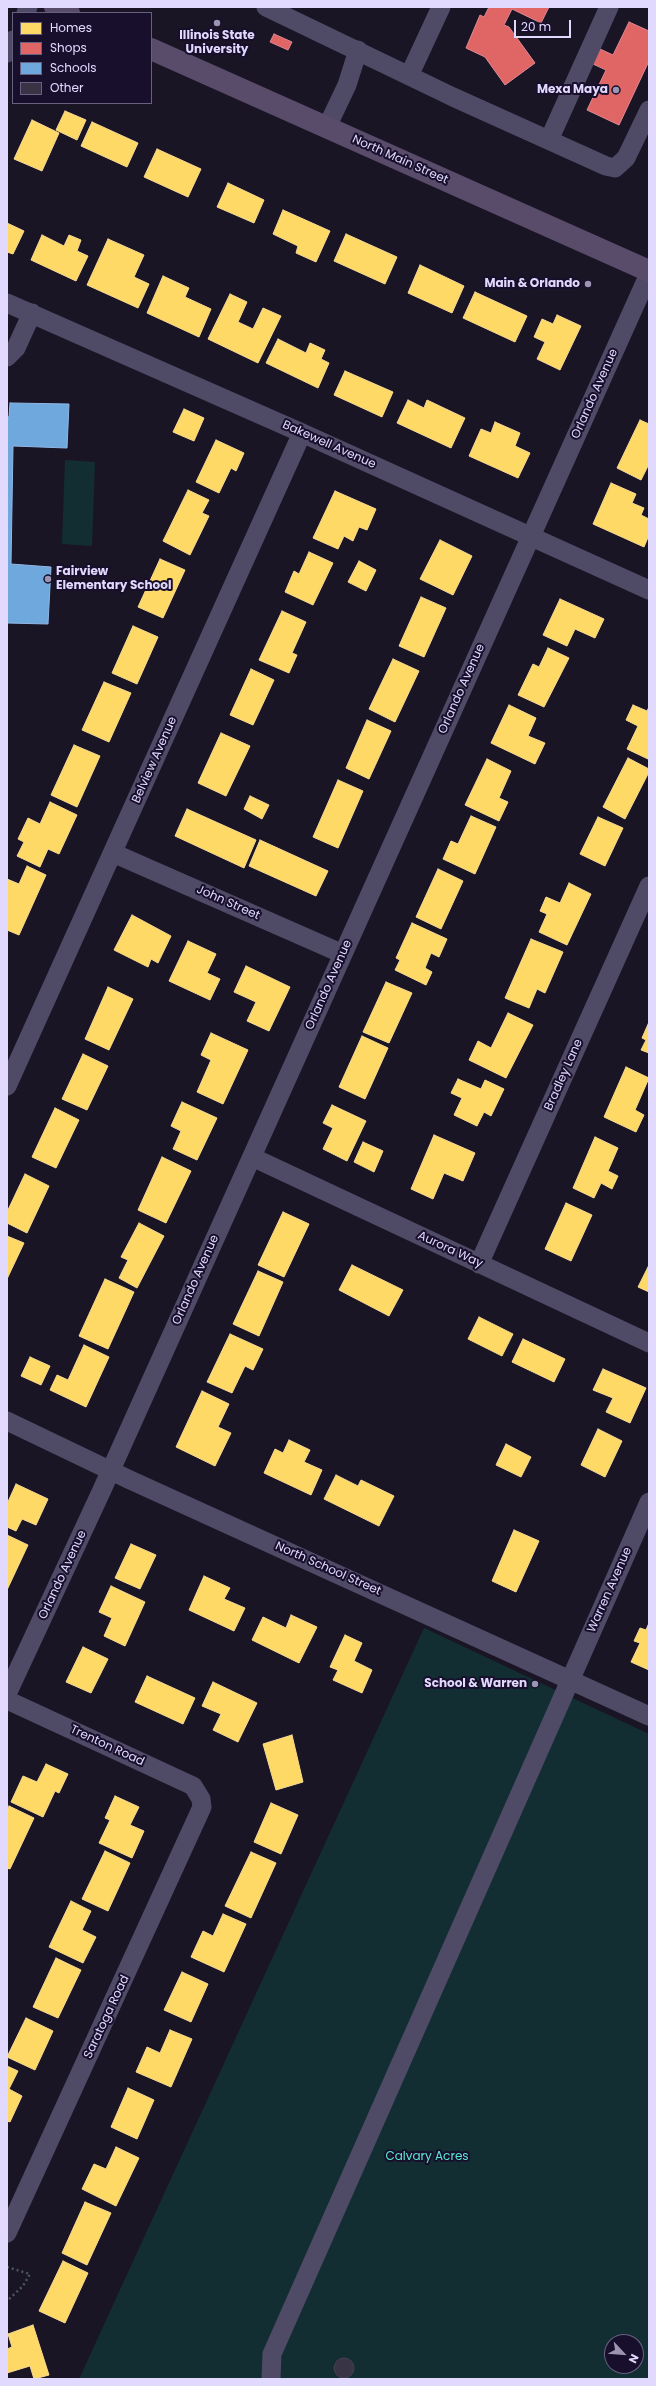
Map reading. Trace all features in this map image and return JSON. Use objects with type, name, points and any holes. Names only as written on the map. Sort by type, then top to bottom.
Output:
[{"type":"main road","points":[[55,7],[67,12]]},
{"type":"main road","name":"North Main Street","points":[[152,49],[649,270]]},
{"type":"street","points":[[266,7],[358,50],[409,76],[606,166],[615,168],[626,158],[649,110]]},
{"type":"street","points":[[409,76],[441,7]]},
{"type":"street","points":[[549,140],[609,7]]},
{"type":"street","points":[[7,52],[12,42]]},
{"type":"street","points":[[327,127],[347,85],[358,50]]},
{"type":"street","name":"Orlando Avenue","points":[[7,1694],[252,1157],[649,274]]},
{"type":"street","name":"Bakewell Avenue","points":[[7,303],[302,433],[649,590]]},
{"type":"street","points":[[11,352],[32,313]]},
{"type":"street","name":"Belview Avenue","points":[[8,1080],[113,853],[302,433]]},
{"type":"street","name":"John Street","points":[[113,853],[343,954]]},
{"type":"street","name":"Bradley Lane","points":[[479,1264],[649,886]]},
{"type":"street","name":"Aurora Way","points":[[252,1157],[649,1343]]},
{"type":"street","name":"North School Street","points":[[7,1421],[110,1470],[571,1679],[649,1716]]},
{"type":"street","name":"Warren Avenue","points":[[271,2379],[272,2354],[649,1502]]},
{"type":"street","name":"Trenton Road","points":[[7,1700],[193,1786],[201,1799]]},
{"type":"street","name":"Saratoga Road","points":[[7,2233],[200,1815],[201,1799]]},
{"type":"path","points":[[7,2267],[30,2274],[23,2286],[7,2301]]},
{"type":"green space","points":[[65,460],[95,462],[92,546],[62,544]]},
{"type":"green space","name":"Calvary Acres","points":[[424,1628],[649,1734],[649,2379],[79,2379]]},
{"type":"building: Homes","points":[[65,111],[86,120],[77,140],[56,130]]},
{"type":"building: Homes","points":[[32,120],[59,133],[42,171],[14,159]]},
{"type":"building: Homes","points":[[92,122],[138,143],[127,167],[81,146]]},
{"type":"building: Homes","points":[[157,149],[201,169],[188,197],[144,177]]},
{"type":"building: Homes","points":[[228,183],[264,200],[254,223],[217,207]]},
{"type":"building: Homes","points":[[283,210],[330,231],[316,262],[296,253],[298,246],[273,234]]},
{"type":"building: Homes","points":[[7,223],[24,231],[13,254],[7,252]]},
{"type":"building: Homes","points":[[346,234],[397,257],[385,284],[334,261]]},
{"type":"building: Homes","points":[[42,235],[64,246],[69,235],[81,240],[77,251],[88,256],[76,281],[31,260]]},
{"type":"building: Homes","points":[[108,239],[144,255],[134,277],[149,284],[138,308],[87,285]]},
{"type":"building: Homes","points":[[420,265],[464,286],[452,313],[408,293]]},
{"type":"building: Homes","points":[[163,276],[189,288],[185,297],[211,309],[199,337],[147,313]]},
{"type":"building: Homes","points":[[475,292],[527,316],[515,342],[463,318]]},
{"type":"building: Homes","points":[[230,294],[247,302],[238,322],[253,329],[263,308],[281,316],[258,363],[208,339]]},
{"type":"building: Homes","points":[[557,315],[581,326],[560,370],[537,359],[545,342],[534,337],[542,319],[553,324]]},
{"type":"building: Homes","points":[[278,339],[306,353],[310,343],[325,350],[321,359],[329,363],[318,388],[266,363]]},
{"type":"building: Homes","points":[[345,371],[393,392],[382,417],[334,395]]},
{"type":"building: Homes","points":[[408,400],[424,408],[427,400],[465,418],[451,448],[397,423]]},
{"type":"building: Homes","points":[[184,409],[204,418],[194,441],[173,432]]},
{"type":"building: Homes","points":[[640,420],[649,424],[649,464],[641,480],[617,468]]},
{"type":"building: Homes","points":[[495,422],[520,433],[515,446],[530,453],[518,478],[469,456],[481,429],[491,433]]},
{"type":"building: Homes","points":[[216,440],[244,453],[236,471],[231,468],[219,493],[196,482]]},
{"type":"building: Homes","points":[[611,483],[636,494],[632,503],[644,508],[641,515],[649,519],[649,535],[644,547],[593,524]]},
{"type":"building: Homes","points":[[188,490],[209,500],[202,513],[209,516],[190,555],[163,541]]},
{"type":"building: Homes","points":[[335,491],[376,509],[367,530],[359,527],[353,541],[344,536],[338,549],[313,538]]},
{"type":"building: Homes","points":[[440,540],[472,556],[453,595],[420,579]]},
{"type":"building: Homes","points":[[309,552],[333,563],[313,605],[285,592],[294,571],[299,574]]},
{"type":"building: Homes","points":[[160,559],[185,570],[163,618],[138,607]]},
{"type":"building: Homes","points":[[359,561],[376,570],[366,591],[348,582]]},
{"type":"building: Homes","points":[[421,597],[446,608],[424,657],[399,646]]},
{"type":"building: Homes","points":[[560,599],[604,619],[595,638],[575,629],[567,646],[543,635]]},
{"type":"building: Homes","points":[[282,611],[306,622],[292,653],[297,655],[289,673],[259,660]]},
{"type":"building: Homes","points":[[133,626],[158,637],[137,684],[112,673]]},
{"type":"building: Homes","points":[[548,648],[569,658],[544,707],[518,695],[533,664],[539,667]]},
{"type":"building: Homes","points":[[393,659],[419,671],[395,722],[369,709]]},
{"type":"building: Homes","points":[[251,669],[274,680],[253,725],[230,715]]},
{"type":"building: Homes","points":[[104,682],[131,693],[109,742],[82,730]]},
{"type":"building: Homes","points":[[509,705],[536,718],[528,736],[545,743],[535,764],[491,743]]},
{"type":"building: Homes","points":[[633,705],[647,711],[649,707],[648,759],[627,749],[638,726],[626,720]]},
{"type":"building: Homes","points":[[367,720],[391,731],[369,779],[346,768]]},
{"type":"building: Homes","points":[[221,733],[250,746],[226,796],[198,783]]},
{"type":"building: Homes","points":[[74,745],[100,756],[77,807],[51,795]]},
{"type":"building: Homes","points":[[628,758],[649,769],[649,772],[625,819],[603,807]]},
{"type":"building: Homes","points":[[487,759],[511,771],[499,798],[508,802],[499,821],[465,805]]},
{"type":"building: Homes","points":[[338,780],[363,791],[338,848],[313,837]]},
{"type":"building: Homes","points":[[250,796],[269,805],[262,819],[244,809]]},
{"type":"building: Homes","points":[[50,802],[77,815],[59,854],[48,849],[40,867],[17,856],[24,842],[18,839],[28,818],[40,824]]},
{"type":"building: Homes","points":[[187,809],[256,840],[244,868],[175,836]]},
{"type":"building: Homes","points":[[471,816],[496,827],[475,874],[443,859],[451,841],[458,844]]},
{"type":"building: Homes","points":[[598,817],[623,828],[605,866],[580,854]]},
{"type":"building: Homes","points":[[260,840],[328,871],[316,896],[249,866]]},
{"type":"building: Homes","points":[[27,866],[46,875],[19,935],[7,930],[7,879],[19,884]]},
{"type":"building: Homes","points":[[438,869],[463,881],[441,929],[416,917]]},
{"type":"building: Homes","points":[[569,883],[591,894],[567,945],[539,932],[547,914],[540,911],[546,897],[560,903]]},
{"type":"building: Homes","points":[[132,915],[171,936],[158,963],[151,959],[148,967],[114,950]]},
{"type":"building: Homes","points":[[412,923],[447,939],[439,957],[431,953],[425,968],[432,972],[426,985],[395,970],[400,960],[396,958]]},
{"type":"building: Homes","points":[[531,939],[563,952],[545,993],[537,989],[529,1008],[505,998]]},
{"type":"building: Homes","points":[[188,941],[216,954],[207,973],[220,979],[210,1000],[169,981]]},
{"type":"building: Homes","points":[[246,966],[290,987],[269,1031],[247,1021],[256,1002],[234,992]]},
{"type":"building: Homes","points":[[386,982],[412,993],[389,1043],[363,1032]]},
{"type":"building: Homes","points":[[108,987],[133,999],[109,1050],[85,1039]]},
{"type":"building: Homes","points":[[508,1013],[533,1025],[506,1078],[469,1060],[478,1041],[491,1048]]},
{"type":"building: Homes","points":[[649,1022],[649,1053],[641,1050],[646,1040],[642,1038]]},
{"type":"building: Homes","points":[[211,1033],[248,1050],[223,1104],[197,1092],[211,1060],[201,1055]]},
{"type":"building: Homes","points":[[362,1036],[388,1048],[365,1099],[339,1087]]},
{"type":"building: Homes","points":[[83,1054],[108,1066],[87,1110],[62,1099]]},
{"type":"building: Homes","points":[[626,1067],[649,1078],[635,1110],[644,1115],[636,1132],[604,1117]]},
{"type":"building: Homes","points":[[458,1079],[481,1089],[485,1080],[504,1089],[491,1116],[484,1112],[477,1126],[454,1115],[462,1098],[451,1093]]},
{"type":"building: Homes","points":[[182,1102],[217,1118],[197,1160],[173,1149],[181,1131],[171,1126]]},
{"type":"building: Homes","points":[[332,1105],[366,1121],[347,1161],[323,1149],[333,1128],[323,1123]]},
{"type":"building: Homes","points":[[55,1108],[79,1120],[56,1168],[32,1157]]},
{"type":"building: Homes","points":[[434,1135],[475,1153],[463,1181],[444,1173],[433,1199],[411,1189]]},
{"type":"building: Homes","points":[[595,1137],[618,1148],[608,1171],[618,1176],[612,1189],[601,1183],[594,1198],[573,1188]]},
{"type":"building: Homes","points":[[363,1142],[383,1151],[374,1172],[354,1162]]},
{"type":"building: Homes","points":[[162,1157],[191,1171],[166,1223],[138,1210]]},
{"type":"building: Homes","points":[[25,1174],[49,1186],[27,1233],[7,1223],[7,1212]]},
{"type":"building: Homes","points":[[566,1203],[592,1215],[571,1261],[545,1249]]},
{"type":"building: Homes","points":[[283,1212],[309,1224],[284,1277],[258,1265]]},
{"type":"building: Homes","points":[[139,1223],[164,1236],[137,1288],[119,1278],[128,1260],[121,1257]]},
{"type":"building: Homes","points":[[7,1236],[24,1243],[7,1279]]},
{"type":"building: Homes","points":[[352,1265],[403,1290],[389,1316],[339,1290]]},
{"type":"building: Homes","points":[[649,1267],[649,1292],[638,1287]]},
{"type":"building: Homes","points":[[258,1271],[283,1282],[259,1336],[233,1324]]},
{"type":"building: Homes","points":[[105,1279],[134,1292],[108,1349],[79,1336]]},
{"type":"building: Homes","points":[[479,1317],[513,1334],[502,1356],[468,1339]]},
{"type":"building: Homes","points":[[230,1334],[263,1349],[253,1370],[245,1366],[232,1393],[207,1382]]},
{"type":"building: Homes","points":[[523,1339],[565,1359],[554,1382],[512,1362]]},
{"type":"building: Homes","points":[[84,1345],[109,1357],[86,1407],[50,1390],[57,1375],[68,1380]]},
{"type":"building: Homes","points":[[30,1357],[50,1366],[41,1385],[21,1376]]},
{"type":"building: Homes","points":[[603,1369],[646,1388],[630,1423],[606,1412],[613,1398],[593,1390]]},
{"type":"building: Homes","points":[[202,1391],[229,1404],[218,1427],[231,1433],[215,1466],[176,1447]]},
{"type":"building: Homes","points":[[598,1429],[622,1441],[605,1477],[581,1465]]},
{"type":"building: Homes","points":[[289,1440],[310,1450],[304,1462],[322,1470],[311,1495],[264,1473],[275,1449],[283,1453]]},
{"type":"building: Homes","points":[[506,1444],[531,1457],[521,1477],[496,1465]]},
{"type":"building: Homes","points":[[336,1475],[358,1486],[361,1480],[394,1496],[379,1526],[324,1499]]},
{"type":"building: Homes","points":[[16,1484],[48,1499],[36,1525],[22,1519],[16,1531],[7,1527],[7,1504]]},
{"type":"building: Homes","points":[[514,1530],[539,1541],[516,1592],[492,1581]]},
{"type":"building: Homes","points":[[7,1535],[28,1545],[7,1590]]},
{"type":"building: Homes","points":[[131,1544],[156,1555],[140,1589],[115,1578]]},
{"type":"building: Homes","points":[[204,1576],[230,1588],[224,1599],[245,1608],[234,1631],[189,1610]]},
{"type":"building: Homes","points":[[111,1586],[145,1602],[125,1646],[104,1636],[112,1618],[99,1612]]},
{"type":"building: Homes","points":[[291,1615],[317,1627],[299,1663],[252,1640],[263,1617],[286,1628]]},
{"type":"building: Homes","points":[[649,1623],[649,1670],[631,1662],[640,1643],[634,1641],[640,1628],[646,1630]]},
{"type":"building: Homes","points":[[345,1635],[362,1643],[354,1661],[372,1670],[362,1693],[333,1680],[338,1670],[330,1667]]},
{"type":"building: Homes","points":[[83,1647],[108,1659],[91,1693],[66,1682]]},
{"type":"building: Homes","points":[[147,1676],[195,1698],[183,1724],[135,1702]]},
{"type":"building: Homes","points":[[213,1682],[257,1703],[238,1742],[213,1730],[221,1714],[202,1706]]},
{"type":"building: Homes","points":[[292,1735],[303,1782],[276,1790],[263,1744]]},
{"type":"building: Homes","points":[[46,1764],[68,1774],[59,1793],[55,1791],[43,1817],[11,1802],[23,1776],[37,1782]]},
{"type":"building: Homes","points":[[115,1796],[139,1807],[130,1825],[144,1831],[132,1858],[99,1843],[110,1820],[105,1818]]},
{"type":"building: Homes","points":[[271,1803],[298,1815],[281,1854],[254,1842]]},
{"type":"building: Homes","points":[[9,1806],[34,1818],[10,1869],[7,1868],[7,1811]]},
{"type":"building: Homes","points":[[105,1851],[130,1863],[108,1911],[82,1899]]},
{"type":"building: Homes","points":[[251,1852],[276,1863],[251,1918],[225,1906]]},
{"type":"building: Homes","points":[[71,1901],[91,1911],[82,1930],[96,1937],[83,1963],[49,1947]]},
{"type":"building: Homes","points":[[223,1914],[246,1924],[224,1972],[191,1957],[203,1931],[213,1936]]},
{"type":"building: Homes","points":[[56,1958],[81,1970],[58,2018],[33,2007]]},
{"type":"building: Homes","points":[[182,1972],[208,1984],[191,2022],[164,2010]]},
{"type":"building: Homes","points":[[26,2018],[53,2031],[35,2070],[7,2057]]},
{"type":"building: Homes","points":[[170,2030],[192,2039],[171,2087],[136,2072],[147,2047],[160,2053]]},
{"type":"building: Homes","points":[[7,2066],[18,2071],[9,2089],[22,2096],[10,2122],[7,2121]]},
{"type":"building: Homes","points":[[128,2088],[154,2100],[137,2139],[111,2127]]},
{"type":"building: Homes","points":[[116,2147],[139,2158],[116,2206],[82,2189],[94,2164],[106,2169]]},
{"type":"building: Homes","points":[[85,2202],[111,2213],[87,2265],[62,2253]]},
{"type":"building: Homes","points":[[63,2261],[88,2273],[65,2323],[39,2311]]},
{"type":"building: Homes","points":[[33,2325],[49,2375],[34,2379],[30,2366],[7,2373],[7,2349],[12,2347],[8,2334]]},
{"type":"building: Shops","points":[[489,7],[549,7],[541,23],[512,9],[504,25],[509,27],[535,63],[505,85],[485,57],[466,48],[480,15],[484,17]]},
{"type":"building: Shops","name":"Mexa Maya","points":[[629,22],[649,31],[649,61],[619,125],[587,110],[606,70],[593,64],[600,49],[613,55]]},
{"type":"building: Shops","points":[[274,34],[292,42],[288,50],[270,42]]},
{"type":"building: Schools","points":[[10,403],[69,404],[67,448],[13,446],[11,564],[51,567],[48,624],[7,623],[7,417],[9,417]]},
{"type":"building: Other","points":[[344,2358],[351,2361],[354,2368],[351,2375],[344,2378],[337,2375],[334,2368],[337,2361]]},
{"type":"place","name":"Illinois State University","points":[[217,23]]},
{"type":"place","name":"Mexa Maya","points":[[616,90]]},
{"type":"place","name":"Main & Orlando","points":[[588,284]]},
{"type":"place","name":"Fairview Elementary School","points":[[48,579]]},
{"type":"place","name":"School & Warren","points":[[535,1684]]}]
